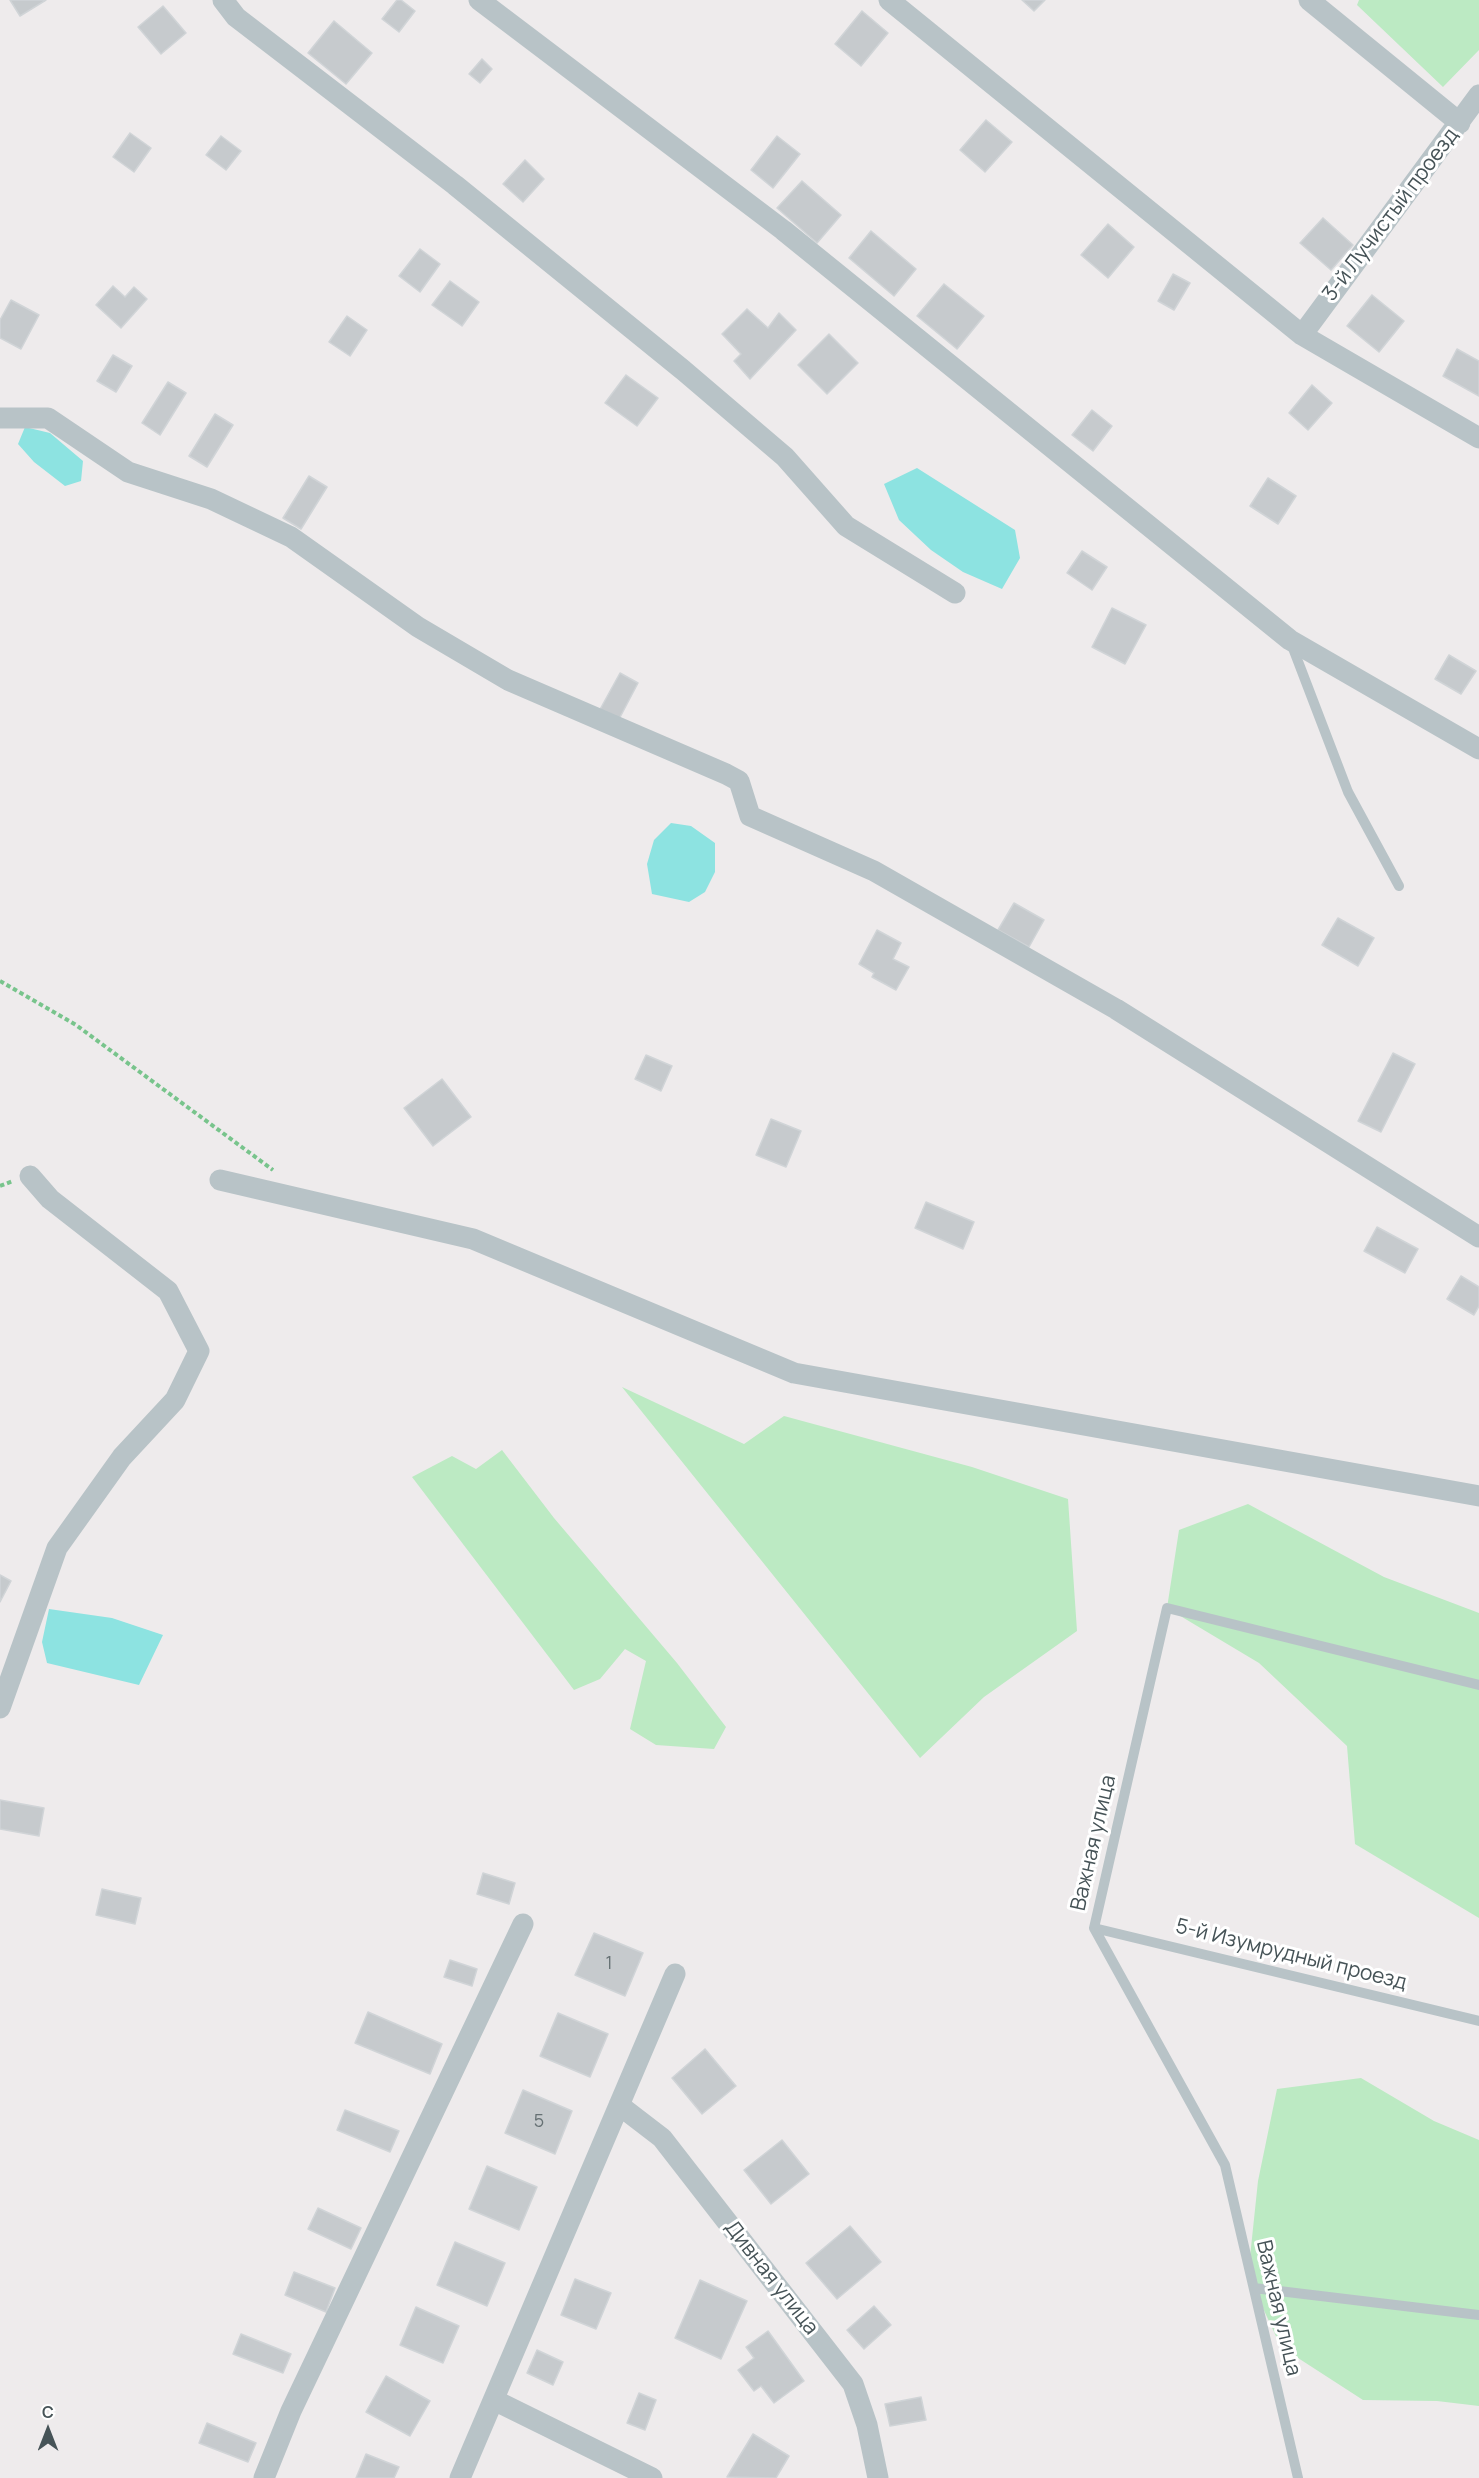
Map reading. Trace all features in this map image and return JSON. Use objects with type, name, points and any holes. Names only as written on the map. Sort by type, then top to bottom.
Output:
[{"type":"street","points":[[223,0],[236,17],[455,185],[683,370],[785,457],[846,526],[955,593]]},
{"type":"street","points":[[479,0],[783,230],[1290,640],[1479,750]]},
{"type":"street","points":[[889,0],[1302,335],[1479,438]]},
{"type":"street","points":[[1309,0],[1460,123]]},
{"type":"street","name":"3-й Лучистый проезд","points":[[1302,335],[1479,95]]},
{"type":"street","points":[[0,418],[48,418],[128,472],[211,499],[291,537],[418,627],[508,680],[739,781],[750,816],[874,871],[1106,1004],[1479,1237]]},
{"type":"street","points":[[0,1708],[57,1548],[122,1457],[175,1400],[200,1351],[168,1290],[50,1199],[30,1176]]},
{"type":"street","points":[[220,1180],[473,1239],[794,1373],[1479,1496]]},
{"type":"street","points":[[264,2478],[291,2411],[523,1924]]},
{"type":"street","points":[[460,2478],[675,1974]]},
{"type":"street","name":"Дивная улица","points":[[619,2106],[662,2138],[853,2384],[867,2425],[878,2478]]},
{"type":"street","points":[[494,2400],[652,2478]]},
{"type":"lane","points":[[1290,640],[1347,792],[1399,886]]},
{"type":"lane","name":"Важная улица","points":[[1298,2478],[1225,2165],[1094,1928],[1167,1608],[1479,1685]]},
{"type":"lane","name":"5-й Изумрудный проезд","points":[[1094,1928],[1479,2021]]},
{"type":"lane","points":[[1254,2288],[1479,2316]]},
{"type":"path","points":[[0,981],[76,1025],[278,1174]]},
{"type":"green space","points":[[1359,0],[1479,0],[1479,50],[1443,87],[1357,5]]},
{"type":"green space","points":[[622,1387],[744,1444],[784,1416],[972,1467],[1068,1499],[1077,1631],[984,1697],[920,1758]]},
{"type":"green space","points":[[502,1450],[554,1518],[677,1663],[726,1727],[714,1749],[656,1745],[630,1729],[646,1661],[625,1649],[600,1679],[574,1690],[412,1477],[452,1456],[476,1469]]},
{"type":"green space","points":[[1248,1504],[1384,1577],[1479,1613],[1479,1918],[1355,1844],[1347,1746],[1259,1663],[1167,1608],[1179,1530]]},
{"type":"green space","points":[[1361,2078],[1434,2121],[1479,2140],[1479,2406],[1437,2401],[1363,2400],[1281,2347],[1248,2276],[1258,2181],[1277,2089]]},
{"type":"water","points":[[25,427],[50,433],[83,461],[81,481],[65,486],[34,462],[18,444]]},
{"type":"water","points":[[917,468],[1015,530],[1020,558],[1002,589],[963,572],[931,550],[899,520],[884,484]]},
{"type":"water","points":[[671,823],[691,826],[715,843],[715,872],[705,892],[689,902],[652,894],[647,864],[654,840]]},
{"type":"water","points":[[49,1609],[112,1618],[163,1635],[139,1685],[47,1663],[42,1642]]},
{"type":"building","points":[[10,0],[46,0],[20,16]]},
{"type":"building","points":[[397,0],[401,0],[415,11],[399,32],[382,19]]},
{"type":"building","points":[[1022,0],[1045,0],[1034,11]]},
{"type":"building","points":[[163,6],[186,33],[161,54],[138,27]]},
{"type":"building","points":[[862,11],[888,33],[861,66],[835,44]]},
{"type":"building","points":[[334,21],[372,53],[346,84],[308,53]]},
{"type":"building","points":[[482,59],[492,69],[480,83],[469,74]]},
{"type":"building","points":[[986,120],[1012,142],[985,172],[960,150]]},
{"type":"building","points":[[130,133],[151,148],[134,172],[113,157]]},
{"type":"building","points":[[221,136],[241,151],[226,170],[206,155]]},
{"type":"building","points":[[777,136],[800,154],[773,188],[751,170]]},
{"type":"building","points":[[525,160],[544,179],[523,202],[503,184]]},
{"type":"building","points":[[802,181],[841,215],[817,243],[777,208]]},
{"type":"building","points":[[1323,218],[1353,245],[1331,270],[1300,243]]},
{"type":"building","points":[[1108,224],[1134,247],[1108,278],[1081,255]]},
{"type":"building","points":[[871,231],[916,269],[894,296],[849,258]]},
{"type":"building","points":[[420,249],[440,264],[420,292],[399,276]]},
{"type":"building","points":[[1173,274],[1190,283],[1174,310],[1158,301]]},
{"type":"building","points":[[450,281],[479,302],[462,326],[432,305]]},
{"type":"building","points":[[944,284],[984,316],[957,349],[917,316]]},
{"type":"building","points":[[113,286],[125,297],[134,287],[147,299],[121,328],[96,305]]},
{"type":"building","points":[[1372,295],[1404,321],[1379,352],[1347,326]]},
{"type":"building","points":[[11,300],[39,315],[21,349],[0,338],[0,320]]},
{"type":"building","points":[[747,309],[768,328],[779,313],[796,330],[750,379],[734,361],[741,354],[722,334]]},
{"type":"building","points":[[347,316],[367,330],[350,356],[329,342]]},
{"type":"building","points":[[829,334],[858,363],[827,394],[798,365]]},
{"type":"building","points":[[1457,349],[1479,361],[1479,396],[1443,376]]},
{"type":"building","points":[[113,355],[132,366],[116,392],[97,381]]},
{"type":"building","points":[[626,375],[658,398],[637,426],[605,403]]},
{"type":"building","points":[[168,382],[186,393],[160,435],[142,423]]},
{"type":"building","points":[[1312,385],[1332,403],[1308,430],[1289,413]]},
{"type":"building","points":[[1092,410],[1112,426],[1093,451],[1072,435]]},
{"type":"building","points":[[215,414],[233,425],[207,467],[189,456]]},
{"type":"building","points":[[309,476],[327,487],[301,529],[283,518]]},
{"type":"building","points":[[1268,478],[1296,496],[1278,524],[1250,506]]},
{"type":"building","points":[[1082,551],[1107,567],[1092,590],[1067,573]]},
{"type":"building","points":[[1112,608],[1146,625],[1125,664],[1092,647]]},
{"type":"building","points":[[1449,655],[1476,671],[1461,694],[1435,679]]},
{"type":"building","points":[[620,673],[638,683],[617,723],[598,713]]},
{"type":"building","points":[[1014,903],[1044,920],[1029,947],[998,930]]},
{"type":"building","points":[[1338,918],[1374,938],[1358,966],[1322,945]]},
{"type":"building","points":[[877,930],[901,943],[893,959],[909,967],[896,990],[872,977],[874,973],[859,964]]},
{"type":"building","points":[[1393,1053],[1415,1064],[1381,1132],[1358,1121]]},
{"type":"building","points":[[646,1055],[672,1066],[661,1091],[635,1079]]},
{"type":"building","points":[[442,1079],[471,1117],[433,1146],[404,1108]]},
{"type":"building","points":[[771,1119],[801,1131],[786,1167],[756,1155]]},
{"type":"building","points":[[926,1202],[974,1222],[963,1249],[915,1228]]},
{"type":"building","points":[[1377,1227],[1418,1249],[1405,1273],[1364,1251]]},
{"type":"building","points":[[1461,1276],[1479,1287],[1479,1306],[1474,1315],[1447,1299]]},
{"type":"building","points":[[0,1575],[11,1581],[0,1602]]},
{"type":"building","points":[[0,1800],[44,1808],[39,1836],[0,1829]]},
{"type":"building","points":[[483,1873],[515,1883],[509,1904],[477,1894]]},
{"type":"building","points":[[102,1889],[141,1898],[135,1924],[96,1915]]},
{"type":"building","points":[[594,1933],[643,1953],[625,1996],[575,1975]]},
{"type":"building","points":[[450,1960],[477,1969],[472,1986],[444,1977]]},
{"type":"building","points":[[368,2012],[442,2044],[430,2074],[355,2043]]},
{"type":"building","points":[[558,2013],[608,2034],[590,2077],[540,2056]]},
{"type":"building","points":[[705,2049],[736,2086],[702,2114],[672,2078]]},
{"type":"building","points":[[523,2090],[572,2111],[555,2154],[505,2133]]},
{"type":"building","points":[[345,2110],[399,2131],[390,2152],[337,2130]]},
{"type":"building","points":[[782,2140],[809,2174],[771,2204],[744,2170]]},
{"type":"building","points":[[487,2166],[537,2187],[519,2230],[469,2209]]},
{"type":"building","points":[[318,2208],[361,2228],[351,2249],[308,2229]]},
{"type":"building","points":[[850,2226],[881,2262],[837,2299],[806,2263]]},
{"type":"building","points":[[455,2242],[505,2263],[487,2306],[437,2285]]},
{"type":"building","points":[[294,2272],[335,2288],[326,2312],[285,2295]]},
{"type":"building","points":[[575,2279],[611,2293],[596,2329],[561,2315]]},
{"type":"building","points":[[700,2280],[747,2301],[721,2359],[675,2338]]},
{"type":"building","points":[[874,2306],[891,2325],[864,2349],[847,2330]]},
{"type":"building","points":[[416,2307],[459,2326],[443,2363],[400,2345]]},
{"type":"building","points":[[768,2331],[804,2381],[774,2403],[761,2386],[754,2391],[738,2370],[754,2358],[746,2347]]},
{"type":"building","points":[[241,2334],[291,2354],[283,2373],[233,2354]]},
{"type":"building","points":[[537,2350],[563,2362],[553,2385],[527,2373]]},
{"type":"building","points":[[386,2376],[430,2401],[410,2436],[366,2412]]},
{"type":"building","points":[[639,2393],[656,2400],[645,2430],[627,2423]]},
{"type":"building","points":[[921,2397],[926,2420],[890,2426],[885,2404]]},
{"type":"building","points":[[207,2423],[256,2443],[248,2462],[199,2443]]},
{"type":"building","points":[[753,2434],[789,2456],[776,2478],[727,2477]]},
{"type":"building","points":[[366,2454],[399,2467],[394,2478],[356,2478]]}]
